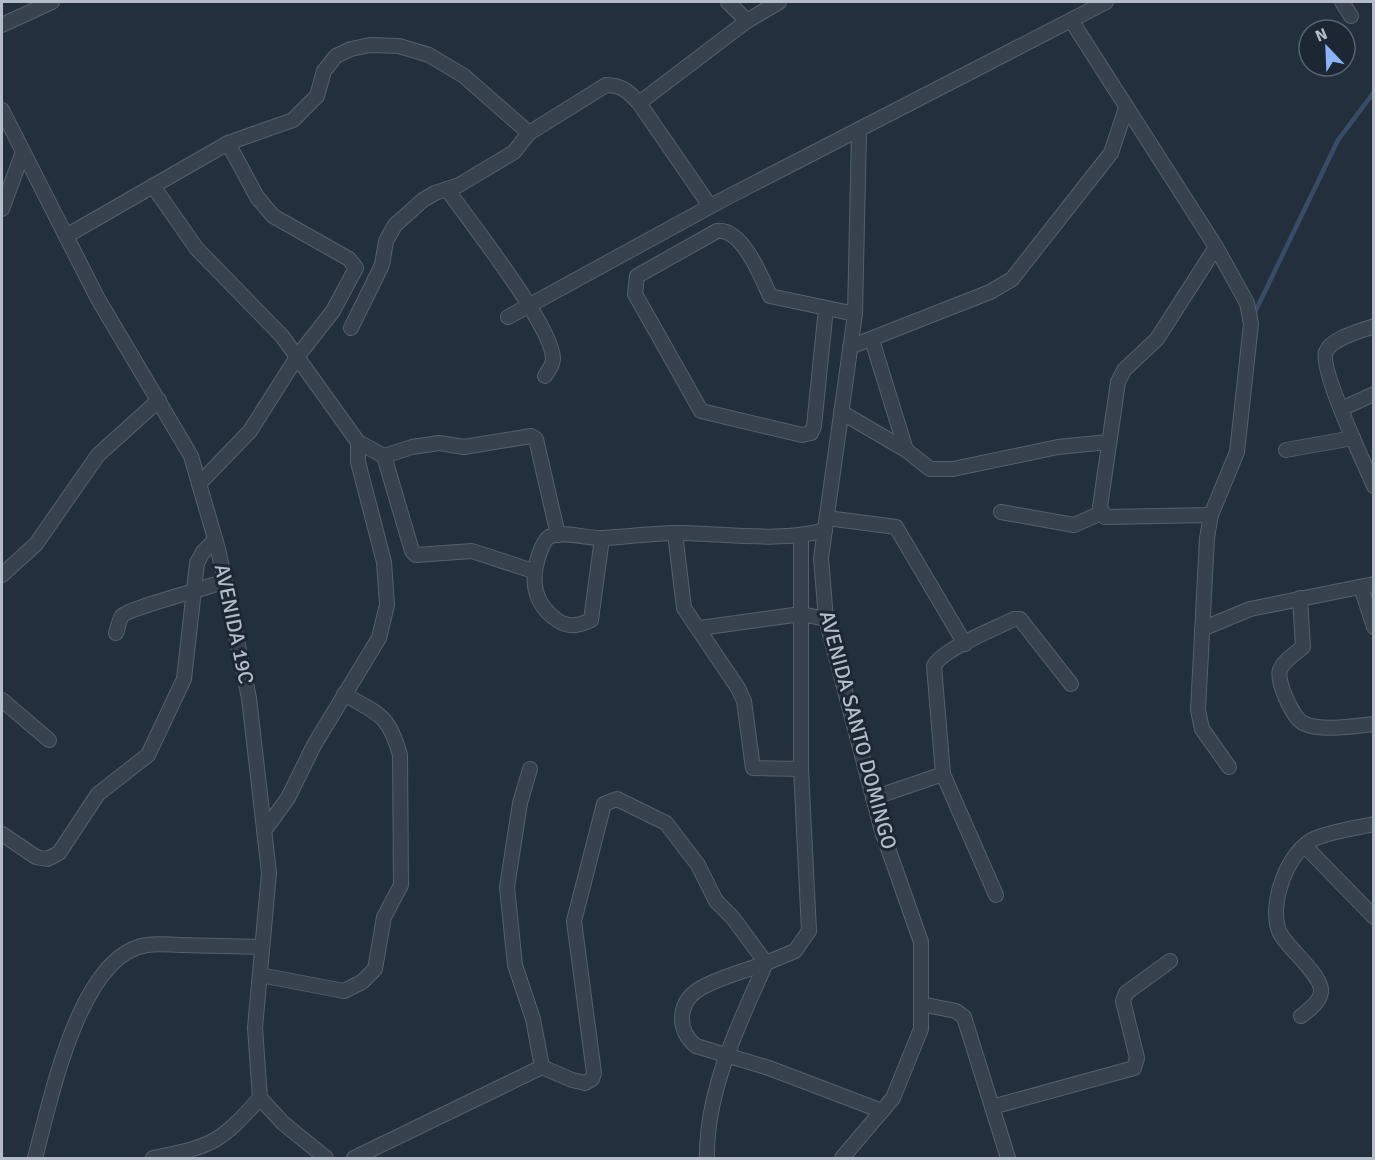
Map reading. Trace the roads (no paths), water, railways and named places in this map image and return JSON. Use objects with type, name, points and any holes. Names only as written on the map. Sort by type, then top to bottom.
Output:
[{"type":"street","points":[[2,25],[52,2]]},
{"type":"street","points":[[728,2],[747,21]]},
{"type":"street","points":[[639,103],[747,21],[779,2]]},
{"type":"street","points":[[508,317],[710,207],[859,132],[1106,2]]},
{"type":"street","points":[[1342,2],[1350,16]]},
{"type":"street","points":[[1071,20],[1216,247],[1247,303],[1251,324],[1238,452],[1211,515],[1198,720],[1229,767]]},
{"type":"street","points":[[66,236],[228,143],[293,120],[317,96],[324,71],[336,56],[370,45],[399,46],[429,55],[464,76],[529,134]]},
{"type":"street","points":[[351,328],[382,265],[389,232],[423,200],[459,185],[514,152],[529,134],[606,85],[617,85],[627,90],[639,103],[710,207]]},
{"type":"street","points":[[850,347],[990,292],[1012,279],[1111,153],[1126,108]]},
{"type":"street","name":"AVENIDA 19C","points":[[2,110],[98,299],[191,456],[215,540],[249,698],[268,873],[255,1028],[260,1098]]},
{"type":"street","name":"AVENIDA SANTO DOMINGO","points":[[842,1158],[893,1098],[921,1029],[921,942],[882,831],[826,619],[821,558],[855,314],[859,132]]},
{"type":"street","points":[[199,484],[250,431],[297,357],[333,312],[356,268],[349,259],[273,216],[257,197],[228,143]]},
{"type":"street","points":[[2,209],[23,152]]},
{"type":"street","points":[[153,186],[197,249],[282,336],[358,442],[384,456],[412,551],[416,555],[472,551],[533,571]]},
{"type":"street","points":[[447,189],[530,306],[551,349],[553,362],[545,376]]},
{"type":"street","points":[[826,308],[814,426],[811,433],[802,435],[701,411],[635,294],[634,283],[637,276],[717,231],[726,230],[734,235],[758,267],[770,296],[855,314]]},
{"type":"street","points":[[1101,513],[1108,442],[1118,382],[1124,370],[1157,339],[1216,247]]},
{"type":"street","points":[[1374,326],[1331,344],[1326,350],[1324,360],[1341,409],[1374,486]]},
{"type":"street","points":[[872,339],[906,450]]},
{"type":"street","points":[[1341,409],[1374,394]]},
{"type":"street","points":[[2,574],[36,544],[98,454],[159,400]]},
{"type":"street","points":[[841,412],[906,450],[930,469],[953,469],[1058,447],[1108,442]]},
{"type":"street","points":[[384,456],[412,447],[439,443],[464,447],[531,436],[536,439],[558,535]]},
{"type":"street","points":[[1286,450],[1353,438]]},
{"type":"street","points":[[264,831],[288,798],[344,694],[379,638],[387,605],[384,562],[358,462],[358,442]]},
{"type":"street","points":[[1001,512],[1074,525],[1101,513]]},
{"type":"street","points":[[1101,513],[1105,517],[1211,515]]},
{"type":"street","points":[[602,538],[591,620],[574,626],[561,624],[537,599],[533,571],[544,542],[558,535],[602,538],[675,533],[801,537],[826,524],[896,527],[965,644]]},
{"type":"street","points":[[675,533],[684,608],[700,628],[744,700],[753,768],[801,770]]},
{"type":"street","points":[[801,537],[801,770],[809,931],[795,951],[699,989],[687,1002],[681,1016],[683,1031],[696,1046],[727,1053],[882,1111]]},
{"type":"street","points":[[2,834],[36,857],[47,859],[59,854],[98,794],[148,755],[184,680],[197,563],[203,552],[215,540]]},
{"type":"street","points":[[116,633],[122,616],[132,609],[194,593],[225,581]]},
{"type":"street","points":[[1202,629],[1250,609],[1367,586],[1374,627]]},
{"type":"street","points":[[1300,598],[1303,647],[1281,667],[1279,674],[1292,713],[1304,724],[1336,728],[1374,724]]},
{"type":"street","points":[[700,628],[801,615],[826,619]]},
{"type":"street","points":[[996,895],[943,774],[934,666],[937,661],[965,644],[1014,619],[1020,619],[1071,684]]},
{"type":"street","points":[[260,975],[344,991],[362,982],[375,969],[384,917],[401,885],[400,755],[385,718],[344,694]]},
{"type":"street","points":[[2,700],[49,740]]},
{"type":"street","points":[[530,769],[520,803],[507,887],[516,965],[533,1018],[542,1067]]},
{"type":"street","points":[[873,798],[943,774]]},
{"type":"street","points":[[354,1158],[542,1067],[572,1080],[585,1083],[592,1079],[594,1073],[574,921],[604,804],[609,800],[617,799],[666,823],[698,865],[716,901],[733,918],[766,963]]},
{"type":"street","points":[[1301,1016],[1312,1008],[1321,992],[1320,982],[1280,933],[1274,913],[1283,874],[1314,838],[1374,824]]},
{"type":"street","points":[[1305,846],[1374,917]]},
{"type":"street","points":[[35,1158],[60,1068],[83,1005],[98,980],[122,955],[146,945],[262,947]]},
{"type":"street","points":[[992,1107],[1134,1068],[1137,1058],[1123,1001],[1126,993],[1170,961]]},
{"type":"street","points":[[707,1158],[718,1085],[727,1053],[766,963]]},
{"type":"street","points":[[921,1004],[956,1011],[964,1017],[1008,1158]]},
{"type":"street","points":[[153,1158],[202,1149],[230,1132],[260,1098],[283,1123],[326,1158]]},
{"type":"waterway","points":[[1255,312],[1338,140],[1374,92]]}]
